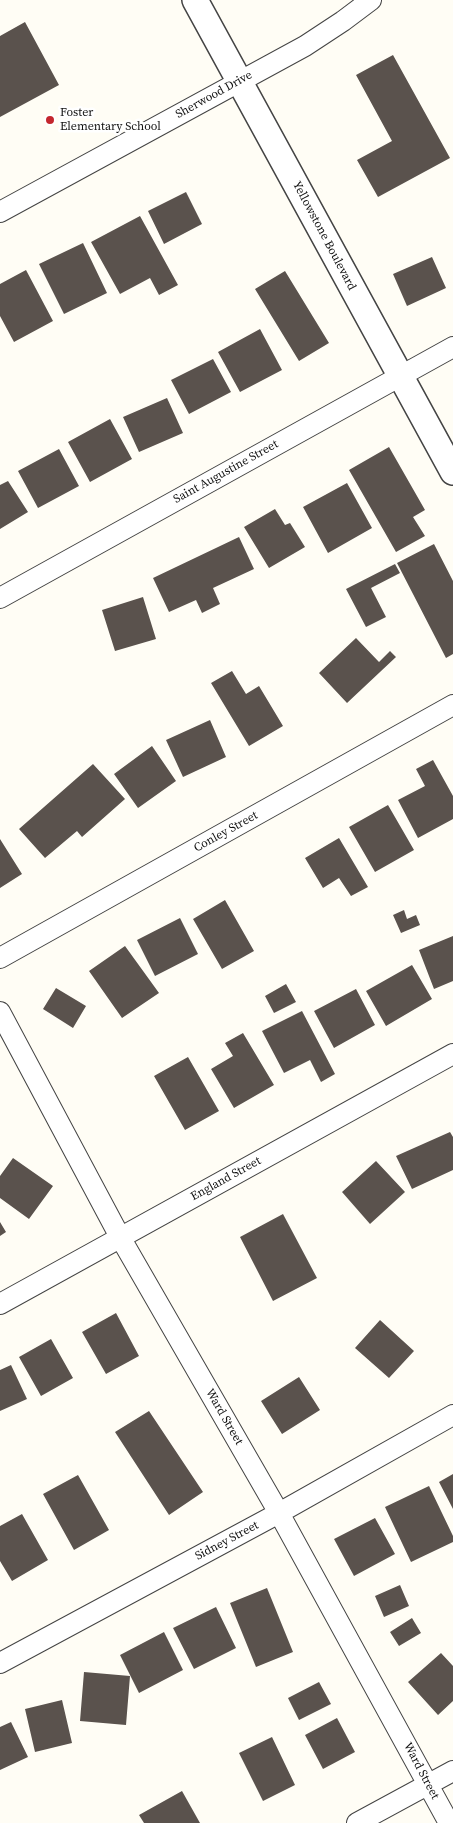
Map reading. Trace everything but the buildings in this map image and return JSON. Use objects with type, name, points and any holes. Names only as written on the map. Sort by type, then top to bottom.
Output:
[{"type":"street","name":"Yellowstone Boulevard","points":[[195,0],[453,472]]},
{"type":"street","name":"Sherwood Drive","points":[[0,212],[306,46],[371,0]]},
{"type":"street","name":"Saint Augustine Street","points":[[0,598],[453,347]]},
{"type":"street","name":"Conley Street","points":[[0,958],[453,705]]},
{"type":"street","name":"Ward Street","points":[[0,1012],[120,1237],[279,1512],[449,1823]]},
{"type":"street","name":"England Street","points":[[0,1304],[453,1054]]},
{"type":"street","name":"Sidney Street","points":[[0,1663],[279,1512],[453,1415]]},
{"type":"street","points":[[357,1823],[453,1771]]},
{"type":"place","name":"Foster Elementary School","points":[[50,120]]}]
